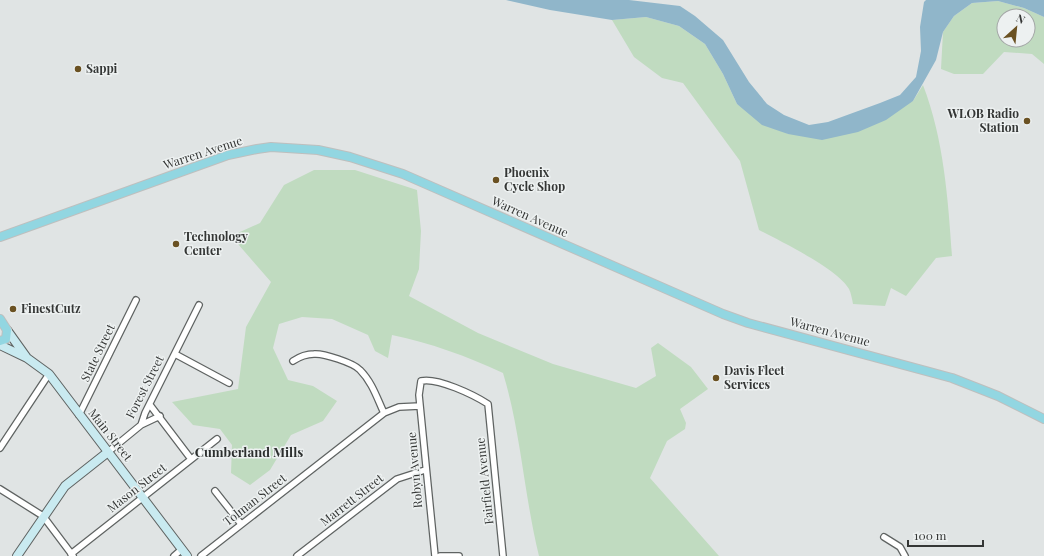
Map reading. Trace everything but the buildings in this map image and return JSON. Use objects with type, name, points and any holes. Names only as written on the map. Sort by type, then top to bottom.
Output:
[{"type":"main road","name":"Warren Avenue","points":[[0,237],[228,155],[272,147],[318,150],[350,157],[403,174],[723,314],[748,323],[952,378],[998,396],[1044,419]]},
{"type":"main road","points":[[0,319],[6,330],[27,358]]},
{"type":"main road","points":[[0,341],[6,339],[6,330]]},
{"type":"main road","name":"Main Street","points":[[0,345],[27,358],[49,374],[185,553]]},
{"type":"main road","name":"Forest Street","points":[[17,556],[65,486],[108,452]]},
{"type":"street","name":"State Street","points":[[79,415],[136,300]]},
{"type":"street","name":"Forest Street","points":[[108,452],[141,425],[199,305]]},
{"type":"street","points":[[176,354],[229,383]]},
{"type":"street","points":[[293,361],[301,356],[314,354],[342,360],[359,368],[370,383],[384,413],[399,407],[420,406]]},
{"type":"street","points":[[0,448],[49,374]]},
{"type":"street","name":"Fairfield Avenue","points":[[421,381],[434,381],[488,404],[503,556]]},
{"type":"street","name":"Robyn Avenue","points":[[421,381],[419,387],[425,470],[435,556]]},
{"type":"street","points":[[150,405],[160,416],[191,459]]},
{"type":"street","name":"Tolman Street","points":[[202,556],[384,413]]},
{"type":"street","points":[[141,425],[160,416]]},
{"type":"street","name":"Mason Street","points":[[72,555],[217,439]]},
{"type":"street","name":"Marrett Street","points":[[297,556],[397,479],[425,470]]},
{"type":"street","points":[[0,489],[43,516],[72,555]]},
{"type":"street","points":[[215,491],[241,524]]},
{"type":"street","points":[[884,537],[900,547],[905,556]]},
{"type":"street","points":[[174,556],[185,553]]},
{"type":"street","points":[[440,556],[459,556]]},
{"type":"green space","points":[[998,1],[1024,8],[996,8],[996,48],[1036,48],[1036,13],[1044,17],[1044,64],[1032,54],[1004,52],[983,74],[954,74],[941,69],[943,32],[954,16],[972,3]]},
{"type":"green space","points":[[646,17],[679,26],[705,44],[723,74],[737,104],[788,134],[913,101],[923,85],[936,127],[944,169],[952,256],[936,258],[906,296],[891,288],[885,306],[853,304],[849,289],[843,281],[833,273],[808,256],[759,230],[740,161],[683,83],[662,78],[634,57],[612,20]]},
{"type":"green space","points":[[314,170],[355,170],[417,190],[421,231],[419,269],[409,296],[478,333],[553,364],[636,388],[656,376],[651,348],[658,343],[691,367],[708,389],[680,409],[686,423],[685,429],[667,441],[650,478],[719,556],[539,556],[514,418],[503,373],[448,351],[421,342],[392,335],[388,358],[375,351],[368,335],[332,319],[302,317],[279,324],[273,348],[288,380],[313,386],[337,401],[323,421],[291,435],[270,470],[250,485],[231,473],[232,445],[220,429],[193,425],[172,402],[238,389],[246,327],[271,282],[231,236],[260,223],[284,185]]},
{"type":"water","points":[[506,0],[629,0],[680,6],[695,16],[723,40],[749,82],[767,104],[784,115],[809,125],[828,122],[900,95],[916,77],[921,51],[920,27],[924,2],[926,0],[1044,0],[1044,17],[1036,13],[1036,8],[1024,8],[998,1],[972,3],[954,16],[943,32],[936,60],[913,101],[886,120],[858,132],[822,140],[788,134],[762,125],[737,104],[723,74],[705,44],[679,26],[646,17],[612,20],[550,10]]},
{"type":"place","name":"Sappi","points":[[78,69]]},
{"type":"place","name":"WLOB Radio Station","points":[[1027,121]]},
{"type":"place","name":"Phoenix Cycle Shop","points":[[496,180]]},
{"type":"place","name":"Technology Center","points":[[176,244]]},
{"type":"place","name":"FinestCutz","points":[[13,309]]},
{"type":"place","name":"Davis Fleet Services","points":[[716,378]]},
{"type":"district","name":"Cumberland Mills","points":[[249,452]]}]
